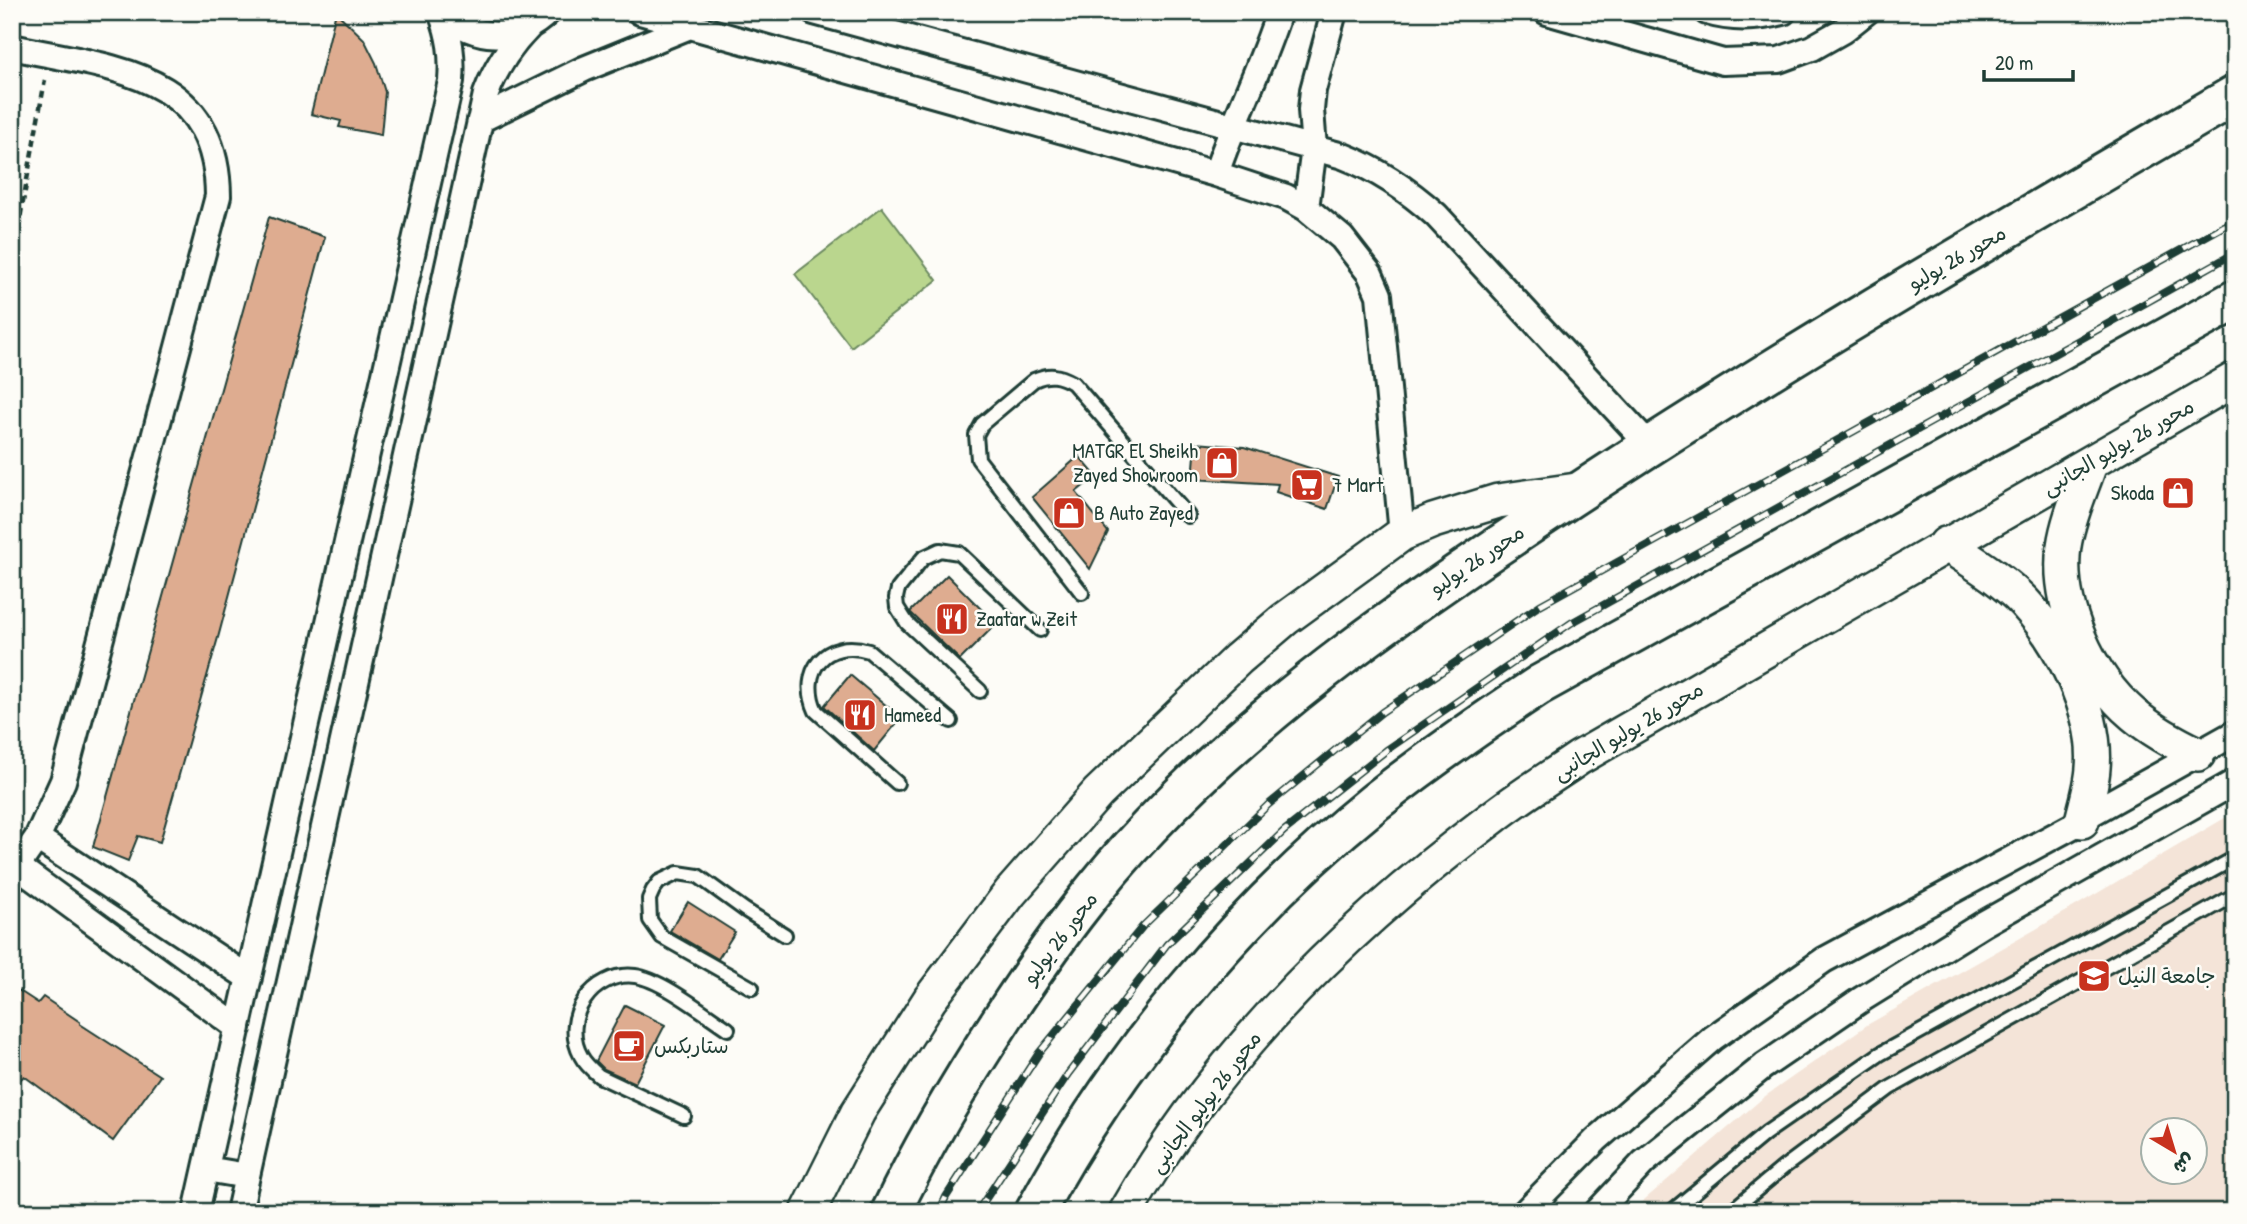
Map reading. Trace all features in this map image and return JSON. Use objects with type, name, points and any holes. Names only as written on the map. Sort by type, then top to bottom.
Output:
[{"type":"highway","name":"محور 26 يوليو","points":[[891,1212],[908,1175],[978,1055],[1060,931],[1147,828],[1246,731],[1352,647],[1462,569],[1650,446],[1860,315],[2235,94]]},
{"type":"highway","points":[[1035,1212],[1101,1103],[1161,1020],[1227,943],[1317,853],[1374,803],[1455,741],[1550,679],[2235,300]]},
{"type":"main road","name":"محور 26 يوليو الجانبى","points":[[1126,1212],[1195,1108],[1262,1026],[1335,952],[1411,881],[1493,816],[1579,758],[2235,379]]},
{"type":"main road","points":[[2090,464],[2064,544],[2063,568],[2067,599],[2074,621],[2094,665],[2109,689],[2132,713],[2164,736],[2197,754]]},
{"type":"main road","points":[[807,1212],[858,1112],[923,1010],[1010,893],[1098,793],[1238,659],[1286,619],[1402,534],[1444,517],[1498,501],[1584,489]]},
{"type":"main road","points":[[1946,544],[1999,580],[2024,602],[2044,627],[2063,658],[2084,706],[2092,738],[2094,769],[2082,821]]},
{"type":"street","points":[[442,12],[455,23],[473,32],[492,35],[511,34],[539,20]]},
{"type":"street","points":[[196,1212],[451,81],[453,57],[442,12]]},
{"type":"street","points":[[640,12],[1216,174],[1286,197],[1306,208],[1325,222],[1357,255],[1380,295],[1402,534]]},
{"type":"street","points":[[814,12],[1231,128],[1314,148],[1364,164],[1390,178],[1436,215],[1650,446]]},
{"type":"street","points":[[1216,174],[1231,128],[1256,78],[1279,12]]},
{"type":"street","points":[[1306,208],[1314,148],[1311,110],[1313,90],[1334,12]]},
{"type":"street","points":[[1547,12],[1723,62],[1779,60],[1812,48],[1842,31],[1866,12]]},
{"type":"street","points":[[1707,12],[1723,17],[1758,19],[1783,12]]},
{"type":"street","points":[[239,1212],[486,94],[496,69],[510,46],[539,20]]},
{"type":"street","points":[[480,120],[584,69],[690,26]]},
{"type":"street","points":[[12,47],[142,77],[173,94],[198,121],[208,138],[218,176],[218,196],[63,781],[37,838],[15,871],[238,1028]]},
{"type":"street","points":[[1525,1212],[1596,1140],[1724,1030],[1824,960],[2082,821],[2235,733]]},
{"type":"street","points":[[1597,1212],[1644,1163],[1744,1082],[1862,999],[1983,924],[2235,782]]},
{"type":"street","points":[[37,838],[249,978]]},
{"type":"street","points":[[206,1169],[247,1176]]},
{"type":"lane","points":[[1082,593],[978,459],[976,435],[982,424],[1034,380],[1044,375],[1054,375],[1073,383],[1188,516]]},
{"type":"lane","points":[[980,691],[907,623],[897,607],[898,589],[923,558],[940,550],[959,553],[1040,630]]},
{"type":"lane","points":[[897,783],[816,711],[809,686],[812,672],[819,661],[842,648],[856,647],[869,651],[951,721]]},
{"type":"lane","points":[[1671,1212],[1766,1133],[1880,1054],[2235,858]]},
{"type":"lane","points":[[752,988],[662,937],[655,929],[648,910],[653,890],[659,882],[678,873],[698,876],[785,935]]},
{"type":"lane","points":[[1730,1212],[1784,1167],[1890,1088],[2235,895]]},
{"type":"lane","points":[[684,1116],[599,1076],[589,1067],[576,1045],[576,1018],[580,1006],[587,995],[609,979],[635,976],[659,985],[728,1029]]},
{"type":"path","points":[[12,263],[37,134],[48,55]]},
{"type":"shaded area","name":"جامعة النيل","points":[[2235,812],[2235,1212],[1630,1212],[1764,1097],[1867,1025]]},
{"type":"green space","points":[[882,207],[937,280],[851,347],[795,274]]},
{"type":"building","points":[[336,12],[364,39],[376,63],[385,92],[381,135],[339,127],[341,121],[311,114]]},
{"type":"building","points":[[269,217],[325,237],[219,634],[160,842],[138,836],[128,861],[93,847]]},
{"type":"building","points":[[1196,443],[1244,447],[1338,477],[1327,509],[1276,492],[1278,484],[1193,479]]},
{"type":"building","name":"B Auto Zayed","points":[[1079,456],[1096,476],[1076,492],[1108,532],[1090,569],[1032,497]]},
{"type":"building","name":"Zaatar w Zeit","points":[[947,575],[996,624],[960,660],[910,612]]},
{"type":"building","name":"Hameed","points":[[850,675],[901,718],[874,751],[824,706]]},
{"type":"building","points":[[688,902],[735,932],[718,959],[670,931]]},
{"type":"building","points":[[12,986],[38,1003],[43,997],[160,1076],[113,1141],[24,1076],[12,1087]]},
{"type":"building","name":"ستاربكس","points":[[625,1005],[665,1025],[635,1083],[604,1069],[596,1061]]},
{"type":"railway","points":[[939,1212],[1039,1053],[1143,926],[1268,805],[1382,712],[1540,605],[2235,220]]},
{"type":"railway","points":[[977,1212],[1068,1074],[1167,944],[1284,831],[1388,749],[1571,623],[2235,253]]},
{"type":"place","name":"MATGR El Sheikh Zayed Showroom","points":[[1222,463]]},
{"type":"place","name":"7 Mart","points":[[1307,485]]},
{"type":"place","name":"Skoda","points":[[2178,493]]},
{"type":"place","name":"B Auto Zayed","points":[[1069,513]]},
{"type":"place","name":"Zaatar w Zeit","points":[[952,619]]},
{"type":"place","name":"Hameed","points":[[860,715]]},
{"type":"place","name":"جامعة النيل","points":[[2094,976]]},
{"type":"place","name":"ستاربكس","points":[[629,1046]]}]
